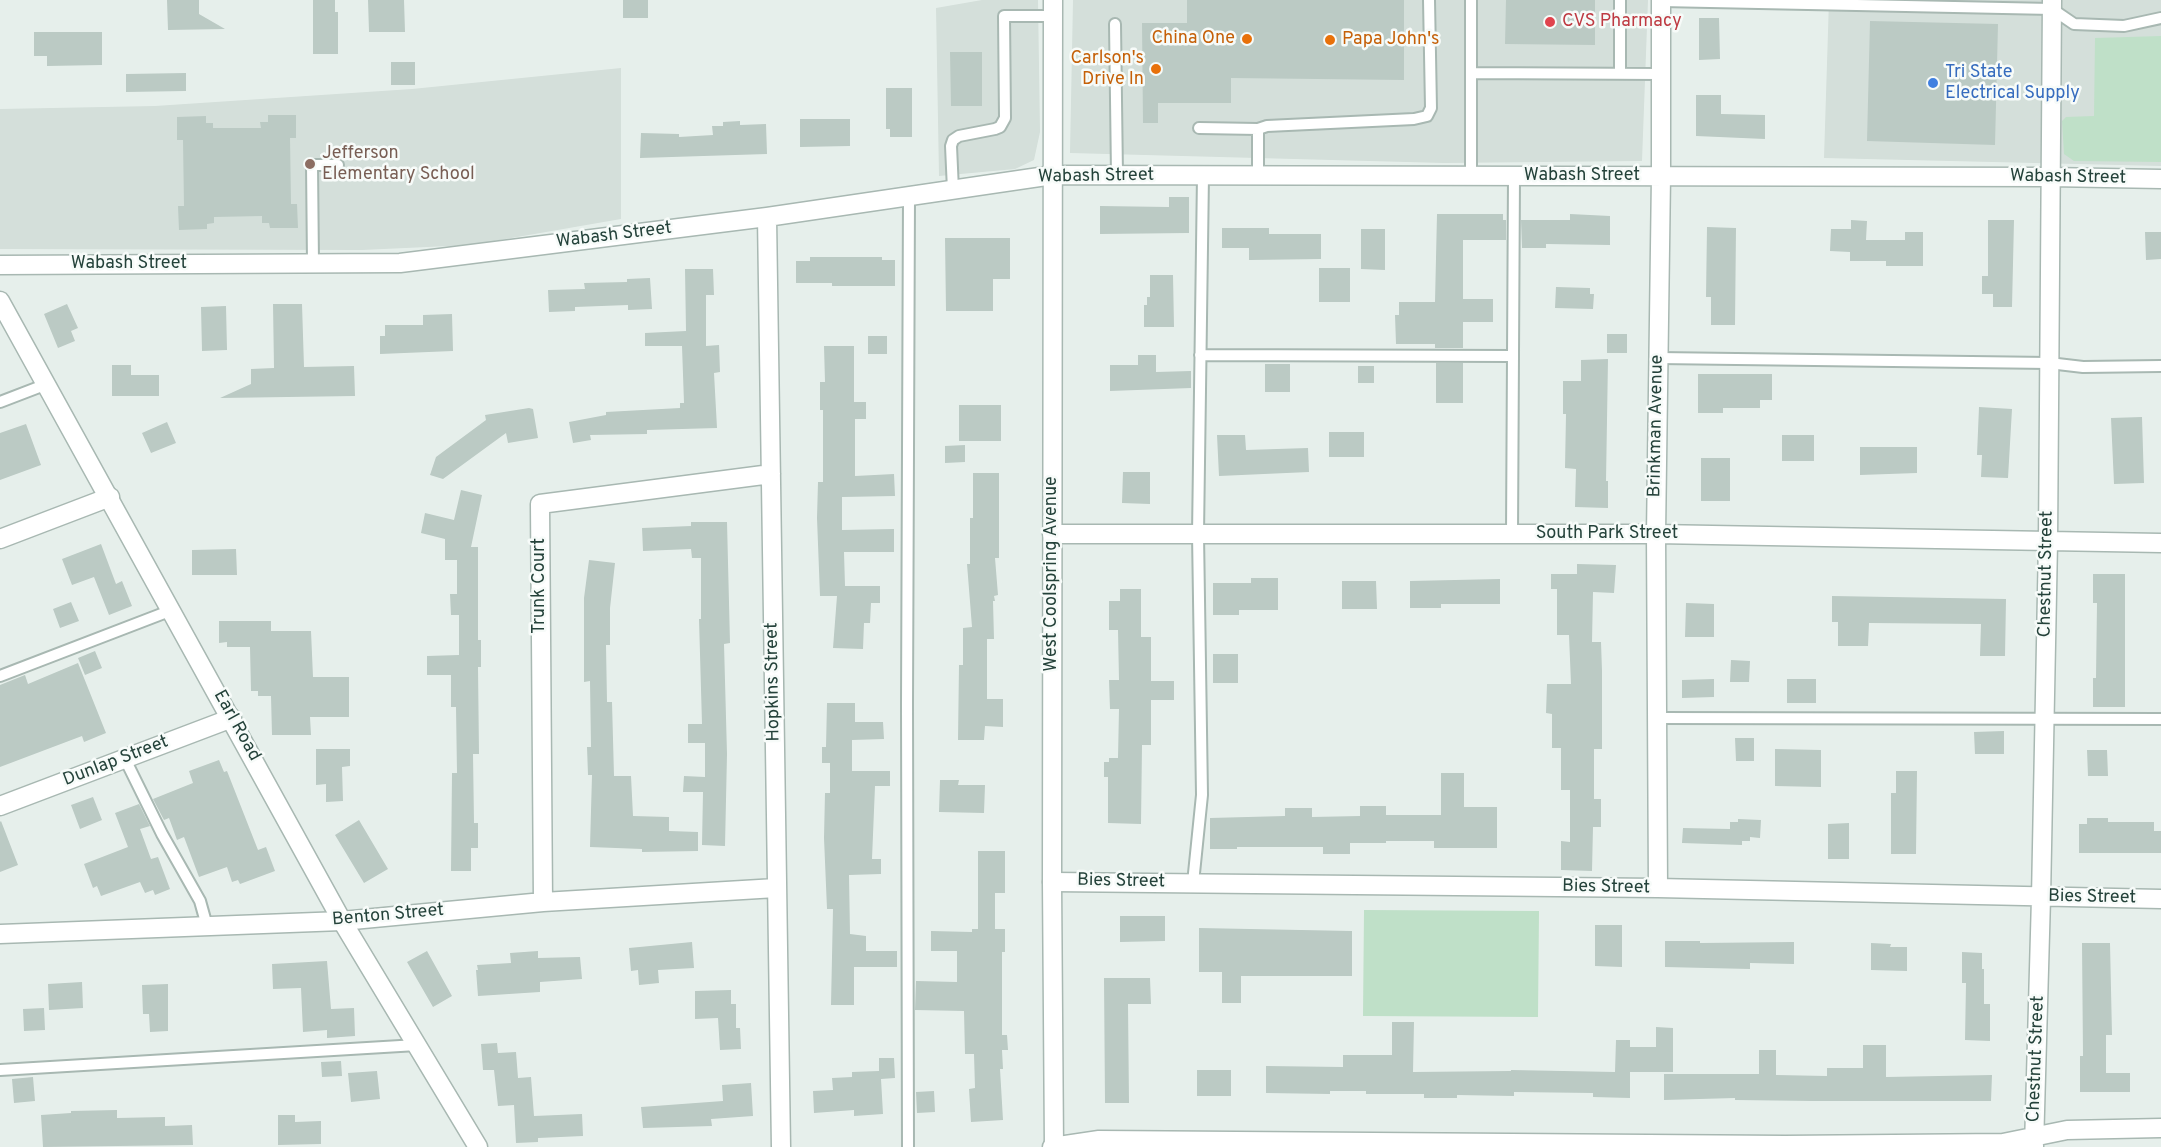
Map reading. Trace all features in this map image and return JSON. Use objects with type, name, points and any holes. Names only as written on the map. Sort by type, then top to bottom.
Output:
[{"type":"street","name":"Brinkman Avenue","points":[[1658,888],[1656,534],[1661,1]]},
{"type":"street","name":"Chestnut Street","points":[[2034,1142],[2042,898],[2048,542],[2052,5]]},
{"type":"street","name":"West Coolspring Avenue","points":[[1053,8],[1053,1147]]},
{"type":"street","name":"Wabash Street","points":[[0,265],[399,263],[767,217],[1053,175],[2161,179]]},
{"type":"street","name":"Hopkins Street","points":[[767,217],[781,1147]]},
{"type":"street","name":"Earl Road","points":[[0,301],[342,921],[478,1147]]},
{"type":"street","name":"Trunk Court","points":[[543,902],[540,504],[771,474]]},
{"type":"street","points":[[0,539],[110,497]]},
{"type":"street","name":"South Park Street","points":[[1052,534],[1656,534],[2161,543]]},
{"type":"street","name":"Dunlap Street","points":[[0,806],[232,718]]},
{"type":"street","name":"Bies Street","points":[[1052,882],[1658,888],[2161,899]]},
{"type":"street","name":"Benton Street","points":[[0,934],[342,921],[543,902],[776,888]]},
{"type":"street","points":[[1053,1147],[1099,1140],[1785,1146],[2003,1143],[2034,1142],[2067,1130],[2161,1128]]},
{"type":"lane","points":[[1199,128],[1258,129],[1266,126],[1421,119],[1427,116],[1431,108],[1429,0]]},
{"type":"lane","points":[[1471,0],[1471,176]]},
{"type":"lane","points":[[1620,0],[1620,74]]},
{"type":"lane","points":[[1661,1],[2052,5],[2074,24],[2124,26],[2161,18]]},
{"type":"lane","points":[[953,190],[951,146],[954,140],[959,136],[1000,127],[1005,118],[1004,16],[1053,8]]},
{"type":"lane","points":[[1115,24],[1117,175]]},
{"type":"lane","points":[[1471,73],[1661,74]]},
{"type":"lane","points":[[1258,129],[1258,175]]},
{"type":"lane","points":[[314,263],[312,165],[338,165]]},
{"type":"lane","points":[[1193,883],[1202,795],[1198,534],[1203,175]]},
{"type":"lane","points":[[1512,534],[1514,176]]},
{"type":"lane","points":[[908,1147],[909,196]]},
{"type":"lane","points":[[1200,355],[1514,356]]},
{"type":"lane","points":[[1658,358],[2049,363],[2083,367],[2161,366]]},
{"type":"lane","points":[[0,402],[47,384]]},
{"type":"lane","points":[[0,676],[172,610]]},
{"type":"lane","points":[[1657,718],[2161,719]]},
{"type":"lane","points":[[125,759],[162,834],[200,901],[207,926]]},
{"type":"lane","points":[[0,1070],[417,1045]]},
{"type":"shaded area","points":[[982,0],[1038,0],[1040,132],[1034,160],[1015,169],[939,176],[936,8]]},
{"type":"shaded area","points":[[1073,0],[1648,0],[1642,161],[1444,163],[1070,153]]},
{"type":"shaded area","points":[[1829,0],[2161,0],[2161,166],[1824,158]]},
{"type":"shaded area","name":"Jefferson Elementary School","points":[[621,68],[621,219],[471,245],[362,250],[0,249],[0,109],[155,106],[412,89]]},
{"type":"green space","points":[[2161,36],[2161,162],[2074,161],[2064,154],[2062,121],[2066,117],[2094,116],[2095,38]]},
{"type":"green space","points":[[1364,910],[1539,911],[1538,1017],[1363,1016]]},
{"type":"building","points":[[167,0],[199,0],[199,14],[225,29],[168,30]]},
{"type":"building","points":[[313,0],[335,0],[335,12],[338,12],[338,54],[313,54]]},
{"type":"building","points":[[368,0],[404,0],[405,32],[369,32]]},
{"type":"building","points":[[623,0],[648,0],[648,18],[623,18]]},
{"type":"building","points":[[1187,0],[1404,0],[1404,80],[1231,78],[1231,103],[1158,103],[1158,123],[1143,123],[1142,23],[1187,23]]},
{"type":"building","name":"CVS Pharmacy","points":[[1506,0],[1595,0],[1595,45],[1505,44]]},
{"type":"building","points":[[1699,18],[1719,18],[1720,59],[1699,60]]},
{"type":"building","name":"Tri State Electrical Supply","points":[[1870,21],[1998,24],[1995,145],[1867,141]]},
{"type":"building","points":[[34,32],[102,32],[102,65],[47,66],[47,56],[34,56]]},
{"type":"building","points":[[950,52],[982,52],[982,106],[951,106]]},
{"type":"building","points":[[391,62],[415,62],[415,85],[391,85]]},
{"type":"building","points":[[186,73],[186,91],[126,92],[126,74]]},
{"type":"building","points":[[886,88],[912,88],[912,137],[890,137],[890,129],[886,129]]},
{"type":"building","points":[[1696,95],[1721,95],[1721,114],[1765,115],[1765,139],[1696,136]]},
{"type":"building","points":[[268,115],[296,115],[296,138],[290,138],[291,204],[297,204],[298,228],[270,228],[269,223],[262,223],[262,216],[214,217],[214,223],[207,224],[207,229],[179,230],[178,206],[184,206],[183,140],[177,140],[177,117],[206,116],[206,123],[213,123],[213,128],[261,128],[260,122],[268,122]]},
{"type":"building","points":[[800,119],[850,119],[850,146],[800,147]]},
{"type":"building","points":[[740,121],[740,125],[766,124],[767,154],[640,158],[641,133],[679,134],[679,137],[713,135],[712,126],[723,126],[723,122]]},
{"type":"building","points":[[1169,197],[1189,197],[1189,233],[1100,234],[1100,206],[1169,207]]},
{"type":"building","points":[[1437,214],[1503,214],[1503,220],[1506,220],[1506,240],[1463,240],[1463,299],[1493,299],[1493,322],[1463,322],[1463,348],[1435,348],[1435,344],[1396,344],[1395,315],[1399,315],[1399,302],[1435,302]]},
{"type":"building","points":[[1570,214],[1610,216],[1610,245],[1546,244],[1546,248],[1522,248],[1521,220],[1570,220]]},
{"type":"building","points":[[1851,220],[1867,221],[1866,240],[1905,240],[1905,232],[1923,232],[1923,266],[1886,266],[1886,261],[1850,261],[1850,252],[1830,251],[1831,229],[1851,229]]},
{"type":"building","points":[[1988,220],[2014,220],[2012,307],[1993,307],[1993,294],[1982,294],[1982,276],[1988,276]]},
{"type":"building","points":[[1707,227],[1736,228],[1735,325],[1711,325],[1711,297],[1706,297]]},
{"type":"building","points":[[1222,228],[1269,228],[1269,234],[1321,234],[1321,259],[1249,260],[1249,248],[1222,248]]},
{"type":"building","points":[[1361,229],[1385,229],[1385,270],[1361,269]]},
{"type":"building","points":[[2145,232],[2161,232],[2161,259],[2146,260]]},
{"type":"building","points":[[945,238],[1010,238],[1010,279],[993,279],[993,311],[946,311]]},
{"type":"building","points":[[810,257],[882,257],[882,260],[895,260],[895,286],[832,286],[832,283],[796,283],[796,261],[810,261]]},
{"type":"building","points":[[1319,268],[1350,268],[1350,302],[1319,302]]},
{"type":"building","points":[[685,269],[713,269],[714,295],[706,295],[706,346],[719,345],[720,372],[714,373],[717,428],[647,430],[647,434],[590,435],[591,440],[573,443],[569,422],[606,415],[606,412],[680,408],[680,403],[684,403],[682,346],[645,346],[645,333],[686,331]]},
{"type":"building","points":[[1150,275],[1173,275],[1174,327],[1144,327],[1144,305],[1147,305],[1147,297],[1150,297]]},
{"type":"building","points":[[650,278],[652,309],[628,310],[628,305],[575,307],[575,311],[549,312],[548,290],[585,289],[584,283],[627,282],[627,279]]},
{"type":"building","points":[[1556,287],[1590,288],[1590,294],[1594,294],[1593,309],[1555,308]]},
{"type":"building","points":[[67,304],[78,328],[71,331],[75,341],[58,348],[44,314]]},
{"type":"building","points":[[273,304],[302,304],[304,367],[354,366],[355,396],[220,398],[251,384],[251,369],[274,368]]},
{"type":"building","points":[[226,306],[227,350],[202,351],[201,307]]},
{"type":"building","points":[[452,314],[453,351],[380,354],[380,336],[385,336],[385,325],[423,325],[423,315]]},
{"type":"building","points":[[1607,334],[1627,334],[1627,353],[1607,353]]},
{"type":"building","points":[[868,336],[887,336],[887,354],[868,354]]},
{"type":"building","points":[[824,346],[854,346],[854,402],[866,402],[866,419],[855,419],[855,476],[894,474],[895,496],[842,497],[842,530],[894,529],[894,552],[844,552],[845,586],[880,586],[880,603],[871,603],[870,623],[864,623],[863,649],[833,648],[837,596],[820,596],[817,518],[818,482],[823,482],[823,410],[820,410],[820,382],[825,382]]},
{"type":"building","points":[[1138,355],[1156,355],[1156,372],[1191,371],[1191,388],[1110,391],[1110,365],[1138,365]]},
{"type":"building","points":[[1608,359],[1606,481],[1608,481],[1608,508],[1575,507],[1576,469],[1565,468],[1566,414],[1563,414],[1563,381],[1581,381],[1581,360]]},
{"type":"building","points":[[1436,363],[1463,363],[1463,403],[1436,403]]},
{"type":"building","points":[[1265,364],[1290,364],[1290,392],[1265,392]]},
{"type":"building","points":[[112,365],[131,365],[131,375],[159,375],[159,396],[112,396]]},
{"type":"building","points":[[1358,366],[1374,366],[1374,383],[1358,383]]},
{"type":"building","points":[[1698,374],[1772,374],[1772,400],[1760,400],[1760,408],[1723,408],[1723,413],[1698,413]]},
{"type":"building","points":[[959,405],[1001,405],[1001,441],[959,441]]},
{"type":"building","points":[[1979,407],[2012,409],[2008,478],[1981,477],[1982,455],[1977,455]]},
{"type":"building","points":[[533,409],[538,438],[508,443],[506,433],[443,479],[430,475],[436,457],[486,420],[485,415]]},
{"type":"building","points":[[2142,417],[2144,483],[2114,484],[2111,418]]},
{"type":"building","points":[[167,422],[176,443],[151,453],[142,433]]},
{"type":"building","points":[[26,424],[41,465],[0,480],[0,433]]},
{"type":"building","points":[[1329,432],[1364,432],[1364,457],[1329,457]]},
{"type":"building","points":[[1217,435],[1245,435],[1246,450],[1308,448],[1309,472],[1219,476]]},
{"type":"building","points":[[1782,435],[1814,435],[1814,461],[1782,461]]},
{"type":"building","points":[[965,445],[965,462],[945,463],[945,446]]},
{"type":"building","points":[[1860,447],[1917,447],[1917,473],[1860,475]]},
{"type":"building","points":[[1701,458],[1730,458],[1730,501],[1701,501]]},
{"type":"building","points":[[1123,472],[1150,472],[1150,504],[1122,503]]},
{"type":"building","points":[[973,473],[999,473],[999,558],[995,558],[998,595],[994,596],[995,601],[993,601],[994,639],[987,639],[987,699],[1003,699],[1003,727],[985,726],[984,740],[958,740],[959,665],[963,665],[963,628],[972,627],[967,564],[970,564]]},
{"type":"building","points":[[461,490],[482,495],[471,547],[478,547],[478,640],[481,640],[481,667],[478,667],[479,754],[473,754],[474,823],[478,823],[478,848],[471,848],[471,871],[451,871],[452,773],[457,773],[456,707],[451,707],[451,675],[427,675],[427,656],[459,655],[459,615],[451,615],[450,594],[457,594],[457,560],[445,560],[445,539],[421,533],[425,513],[454,520]]},
{"type":"building","points":[[691,522],[727,522],[730,643],[724,644],[727,754],[725,846],[702,845],[703,792],[683,792],[684,776],[705,777],[705,743],[688,743],[688,724],[702,724],[699,619],[701,619],[701,558],[692,558],[691,549],[643,551],[642,528],[691,526]]},
{"type":"building","points":[[101,544],[116,584],[122,581],[132,606],[109,615],[94,577],[72,585],[62,559]]},
{"type":"building","points":[[236,549],[237,575],[192,575],[192,550]]},
{"type":"building","points":[[589,560],[615,563],[610,608],[610,645],[606,645],[607,702],[612,702],[614,776],[631,776],[633,816],[669,817],[669,831],[698,832],[698,851],[642,852],[642,849],[590,847],[592,775],[588,775],[587,747],[591,747],[590,681],[584,682],[584,598]]},
{"type":"building","points":[[1577,564],[1616,565],[1614,593],[1593,592],[1592,642],[1601,642],[1602,749],[1594,749],[1594,799],[1601,799],[1601,827],[1593,827],[1592,871],[1561,870],[1561,841],[1570,842],[1570,790],[1561,790],[1561,748],[1552,748],[1552,714],[1546,713],[1547,684],[1571,684],[1569,635],[1557,635],[1557,589],[1551,589],[1551,574],[1577,574]]},
{"type":"building","points":[[2093,574],[2125,574],[2125,707],[2093,707],[2093,678],[2096,678],[2097,603],[2093,603]]},
{"type":"building","points":[[1251,578],[1278,578],[1278,610],[1239,610],[1239,615],[1213,615],[1213,583],[1251,583]]},
{"type":"building","points":[[1500,579],[1500,604],[1441,604],[1441,608],[1410,608],[1410,581]]},
{"type":"building","points":[[1342,581],[1376,581],[1377,609],[1342,609]]},
{"type":"building","points":[[1120,589],[1141,589],[1141,637],[1151,637],[1151,681],[1174,681],[1174,700],[1151,700],[1151,745],[1142,745],[1141,824],[1108,823],[1108,777],[1104,777],[1104,762],[1109,762],[1109,758],[1118,758],[1119,709],[1110,709],[1109,680],[1119,680],[1118,630],[1109,630],[1109,601],[1120,601]]},
{"type":"building","points":[[1832,596],[2006,599],[2005,656],[1980,656],[1981,624],[1869,623],[1868,646],[1838,646],[1838,622],[1832,622]]},
{"type":"building","points":[[71,602],[79,621],[60,628],[53,609]]},
{"type":"building","points":[[1686,603],[1714,604],[1714,637],[1685,637]]},
{"type":"building","points":[[219,621],[271,621],[271,631],[311,631],[313,677],[349,677],[349,717],[310,717],[311,735],[272,735],[271,696],[258,696],[258,691],[251,691],[250,647],[227,647],[227,642],[219,643]]},
{"type":"building","points":[[95,651],[102,668],[85,675],[78,658]]},
{"type":"building","points":[[1213,654],[1238,654],[1238,683],[1213,683]]},
{"type":"building","points":[[1731,660],[1750,661],[1749,682],[1730,682]]},
{"type":"building","points":[[78,663],[106,733],[84,742],[82,736],[0,767],[0,685],[25,675],[28,684]]},
{"type":"building","points":[[1714,679],[1714,697],[1682,698],[1682,680]]},
{"type":"building","points":[[1787,679],[1816,679],[1816,703],[1787,703]]},
{"type":"building","points":[[827,703],[855,703],[855,722],[883,722],[884,739],[852,740],[852,771],[890,771],[890,786],[875,786],[872,859],[881,859],[881,874],[849,875],[850,934],[866,936],[866,951],[897,951],[897,967],[854,967],[854,1005],[831,1005],[833,909],[827,909],[824,838],[825,793],[830,793],[830,763],[822,763],[822,747],[826,747]]},
{"type":"building","points":[[2004,731],[2004,754],[1975,754],[1974,732]]},
{"type":"building","points":[[1735,738],[1754,738],[1754,761],[1736,761]]},
{"type":"building","points":[[316,749],[350,749],[350,766],[342,767],[343,801],[326,802],[326,784],[316,785]]},
{"type":"building","points":[[1775,749],[1821,750],[1821,787],[1775,786]]},
{"type":"building","points":[[2087,750],[2107,750],[2108,776],[2088,776]]},
{"type":"building","points":[[219,760],[224,772],[227,771],[258,850],[266,847],[275,871],[240,884],[238,880],[232,882],[227,867],[199,877],[184,837],[177,840],[169,818],[164,820],[153,799],[193,783],[189,771]]},
{"type":"building","points":[[1896,771],[1917,771],[1916,854],[1891,854],[1891,793],[1896,793]]},
{"type":"building","points":[[1441,773],[1464,773],[1464,807],[1497,807],[1497,848],[1434,848],[1434,841],[1386,841],[1386,843],[1350,843],[1350,854],[1323,854],[1323,847],[1210,849],[1210,818],[1285,816],[1285,808],[1312,808],[1312,817],[1360,816],[1360,806],[1386,806],[1386,815],[1441,815]]},
{"type":"building","points":[[940,780],[959,780],[958,785],[985,785],[984,813],[939,812]]},
{"type":"building","points":[[93,797],[102,820],[80,829],[71,805]]},
{"type":"building","points":[[139,804],[150,826],[140,829],[151,859],[158,857],[170,889],[155,895],[153,890],[145,893],[140,882],[101,896],[97,886],[93,888],[84,864],[128,847],[115,813]]},
{"type":"building","points":[[2087,818],[2108,818],[2108,822],[2154,822],[2154,831],[2161,831],[2161,853],[2079,853],[2079,824],[2087,824]]},
{"type":"building","points":[[1738,819],[1761,820],[1760,838],[1750,837],[1750,841],[1742,841],[1742,845],[1682,843],[1683,828],[1730,829],[1730,822],[1738,822]]},
{"type":"building","points":[[359,820],[388,869],[364,883],[335,835]]},
{"type":"building","points":[[0,822],[18,865],[0,872]]},
{"type":"building","points":[[1849,823],[1849,859],[1828,859],[1828,824]]},
{"type":"building","points":[[978,851],[1005,851],[1005,893],[995,893],[995,929],[1005,929],[1005,952],[1002,952],[1002,1035],[1007,1035],[1008,1050],[1002,1050],[1003,1069],[1000,1069],[1003,1120],[971,1122],[969,1089],[975,1088],[974,1054],[965,1054],[964,1011],[915,1010],[916,981],[957,982],[957,951],[931,951],[931,931],[972,932],[972,929],[978,929]]},
{"type":"building","points":[[1120,916],[1165,916],[1165,941],[1120,942]]},
{"type":"building","points":[[1595,925],[1622,925],[1622,967],[1595,966]]},
{"type":"building","points":[[1199,928],[1352,931],[1352,976],[1241,976],[1241,1003],[1222,1003],[1222,972],[1199,972]]},
{"type":"building","points":[[1665,941],[1794,942],[1794,964],[1750,963],[1750,969],[1665,967]]},
{"type":"building","points":[[692,942],[694,968],[658,970],[659,983],[639,985],[638,970],[631,971],[629,948]]},
{"type":"building","points":[[1871,943],[1891,944],[1890,947],[1907,947],[1907,971],[1871,970]]},
{"type":"building","points":[[2082,943],[2110,943],[2112,1035],[2106,1035],[2106,1073],[2130,1073],[2130,1092],[2080,1092],[2080,1056],[2083,1056]]},
{"type":"building","points":[[427,951],[452,996],[433,1007],[407,962]]},
{"type":"building","points":[[538,951],[538,958],[580,957],[582,979],[540,982],[540,992],[478,996],[477,965],[511,963],[510,953]]},
{"type":"building","points":[[1962,952],[1982,953],[1984,1004],[1990,1004],[1990,1041],[1965,1040],[1966,983],[1962,983]]},
{"type":"building","points":[[327,961],[331,1009],[354,1008],[355,1036],[327,1038],[327,1030],[303,1032],[301,988],[273,989],[272,964]]},
{"type":"building","points":[[1104,978],[1150,978],[1151,1004],[1128,1004],[1129,1103],[1105,1103]]},
{"type":"building","points":[[82,982],[83,1008],[49,1010],[48,984]]},
{"type":"building","points":[[168,984],[168,1031],[150,1032],[149,1014],[143,1014],[142,985]]},
{"type":"building","points":[[731,990],[731,1004],[736,1004],[736,1028],[740,1028],[741,1049],[720,1050],[718,1018],[695,1019],[695,991]]},
{"type":"building","points":[[44,1008],[45,1030],[24,1031],[23,1009]]},
{"type":"building","points":[[1392,1022],[1414,1022],[1413,1072],[1511,1070],[1615,1072],[1616,1040],[1630,1040],[1630,1047],[1656,1047],[1656,1027],[1673,1028],[1673,1072],[1630,1072],[1630,1098],[1593,1097],[1593,1093],[1514,1092],[1514,1096],[1457,1095],[1457,1098],[1424,1098],[1424,1094],[1366,1094],[1366,1091],[1330,1091],[1330,1094],[1266,1093],[1266,1066],[1343,1067],[1343,1055],[1392,1055]]},
{"type":"building","points":[[497,1043],[498,1053],[516,1052],[518,1078],[531,1077],[534,1116],[582,1114],[583,1136],[538,1138],[538,1142],[516,1143],[514,1105],[498,1106],[494,1070],[483,1070],[481,1044]]},
{"type":"building","points":[[1863,1045],[1886,1045],[1886,1077],[1992,1075],[1991,1101],[1813,1101],[1735,1100],[1735,1098],[1664,1100],[1664,1074],[1759,1074],[1759,1050],[1776,1050],[1776,1075],[1827,1076],[1827,1068],[1863,1068]]},
{"type":"building","points":[[879,1058],[894,1058],[895,1078],[881,1079],[883,1114],[854,1116],[854,1110],[814,1113],[813,1091],[833,1090],[832,1078],[852,1077],[852,1072],[879,1071]]},
{"type":"building","points":[[341,1061],[342,1076],[322,1077],[321,1062]]},
{"type":"building","points":[[1197,1070],[1231,1070],[1231,1096],[1197,1096]]},
{"type":"building","points":[[377,1071],[380,1099],[351,1102],[348,1073]]},
{"type":"building","points":[[33,1077],[35,1101],[14,1103],[12,1079]]},
{"type":"building","points":[[751,1083],[753,1116],[711,1119],[712,1126],[643,1128],[641,1107],[723,1101],[722,1085]]},
{"type":"building","points":[[934,1091],[935,1112],[917,1113],[916,1092]]},
{"type":"building","points":[[117,1110],[117,1118],[165,1117],[165,1126],[192,1125],[193,1145],[43,1147],[41,1115],[71,1113],[71,1111]]},
{"type":"building","points":[[278,1115],[295,1115],[295,1122],[321,1121],[321,1144],[278,1145]]},
{"type":"place","name":"CVS Pharmacy","points":[[1550,22]]},
{"type":"place","name":"China One","points":[[1247,39]]},
{"type":"place","name":"Papa John's","points":[[1330,40]]},
{"type":"place","name":"Carlson's Drive In","points":[[1156,69]]},
{"type":"place","name":"Tri State Electrical Supply","points":[[1933,83]]},
{"type":"place","name":"Jefferson Elementary School","points":[[310,164]]}]
